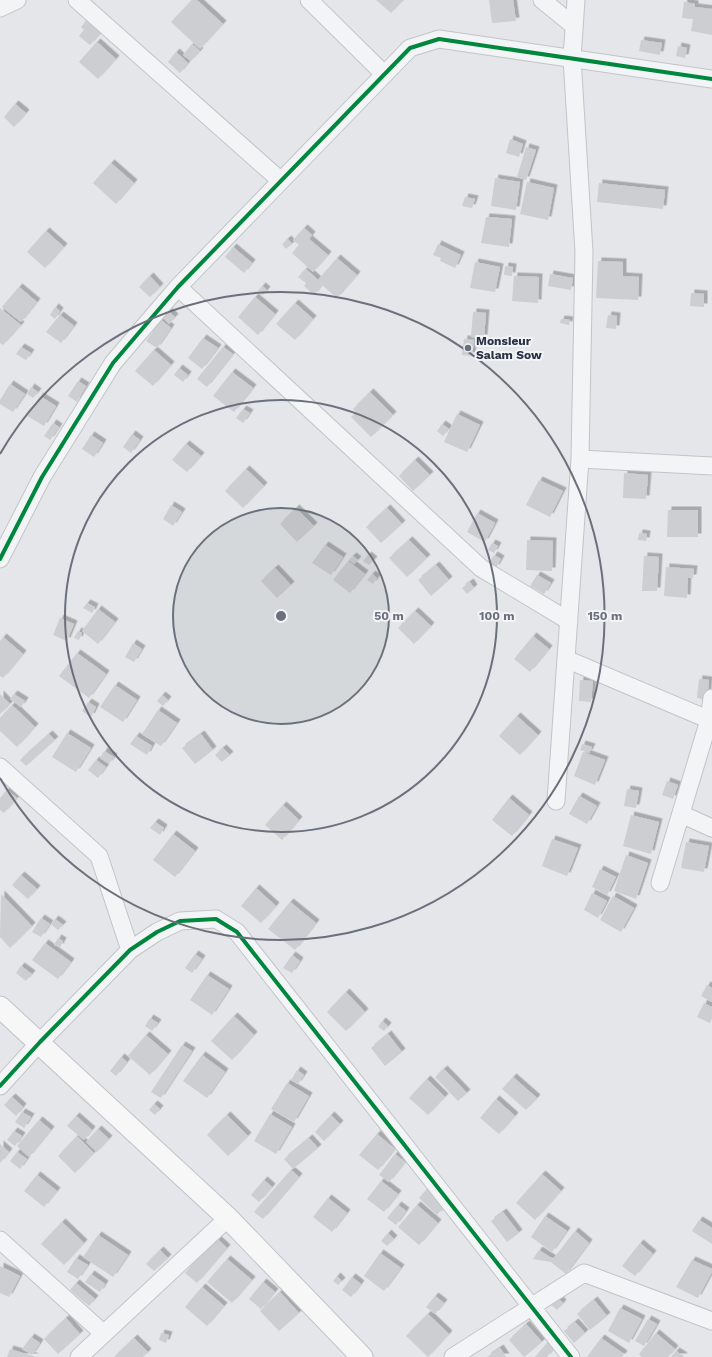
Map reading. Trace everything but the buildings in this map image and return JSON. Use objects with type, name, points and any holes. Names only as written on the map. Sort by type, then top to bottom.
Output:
[{"type":"main road","points":[[0,1007],[40,1042],[228,1218],[362,1357]]},
{"type":"street","points":[[0,8],[17,0]]},
{"type":"street","points":[[77,0],[281,180]]},
{"type":"street","points":[[309,0],[384,74]]},
{"type":"street","points":[[542,0],[574,26]]},
{"type":"street","points":[[556,801],[580,459],[584,252],[572,58],[576,0]]},
{"type":"street","points":[[0,559],[42,477],[113,363],[178,287],[410,48],[440,39],[712,79]]},
{"type":"street","points":[[178,287],[480,568],[569,621]]},
{"type":"street","points":[[580,459],[712,466]]},
{"type":"street","points":[[566,659],[711,720]]},
{"type":"street","points":[[660,883],[711,720],[712,698]]},
{"type":"street","points":[[0,767],[99,856],[130,950]]},
{"type":"street","points":[[681,814],[712,828]]},
{"type":"street","points":[[0,1086],[40,1042],[130,950],[158,932],[180,921],[216,919],[237,932],[571,1357]]},
{"type":"street","points":[[79,1357],[228,1218]]},
{"type":"street","points":[[0,1240],[104,1334]]},
{"type":"street","points":[[453,1357],[584,1273],[712,1321]]},
{"type":"cycle path","points":[[0,559],[42,477],[113,363],[178,287],[410,48],[439,39],[712,79]]},
{"type":"cycle path","points":[[0,1086],[40,1042],[130,950],[157,932],[180,921],[216,919],[237,932],[571,1357]]},
{"type":"place","name":"Monsieur Salam Sow","points":[[468,348]]}]
